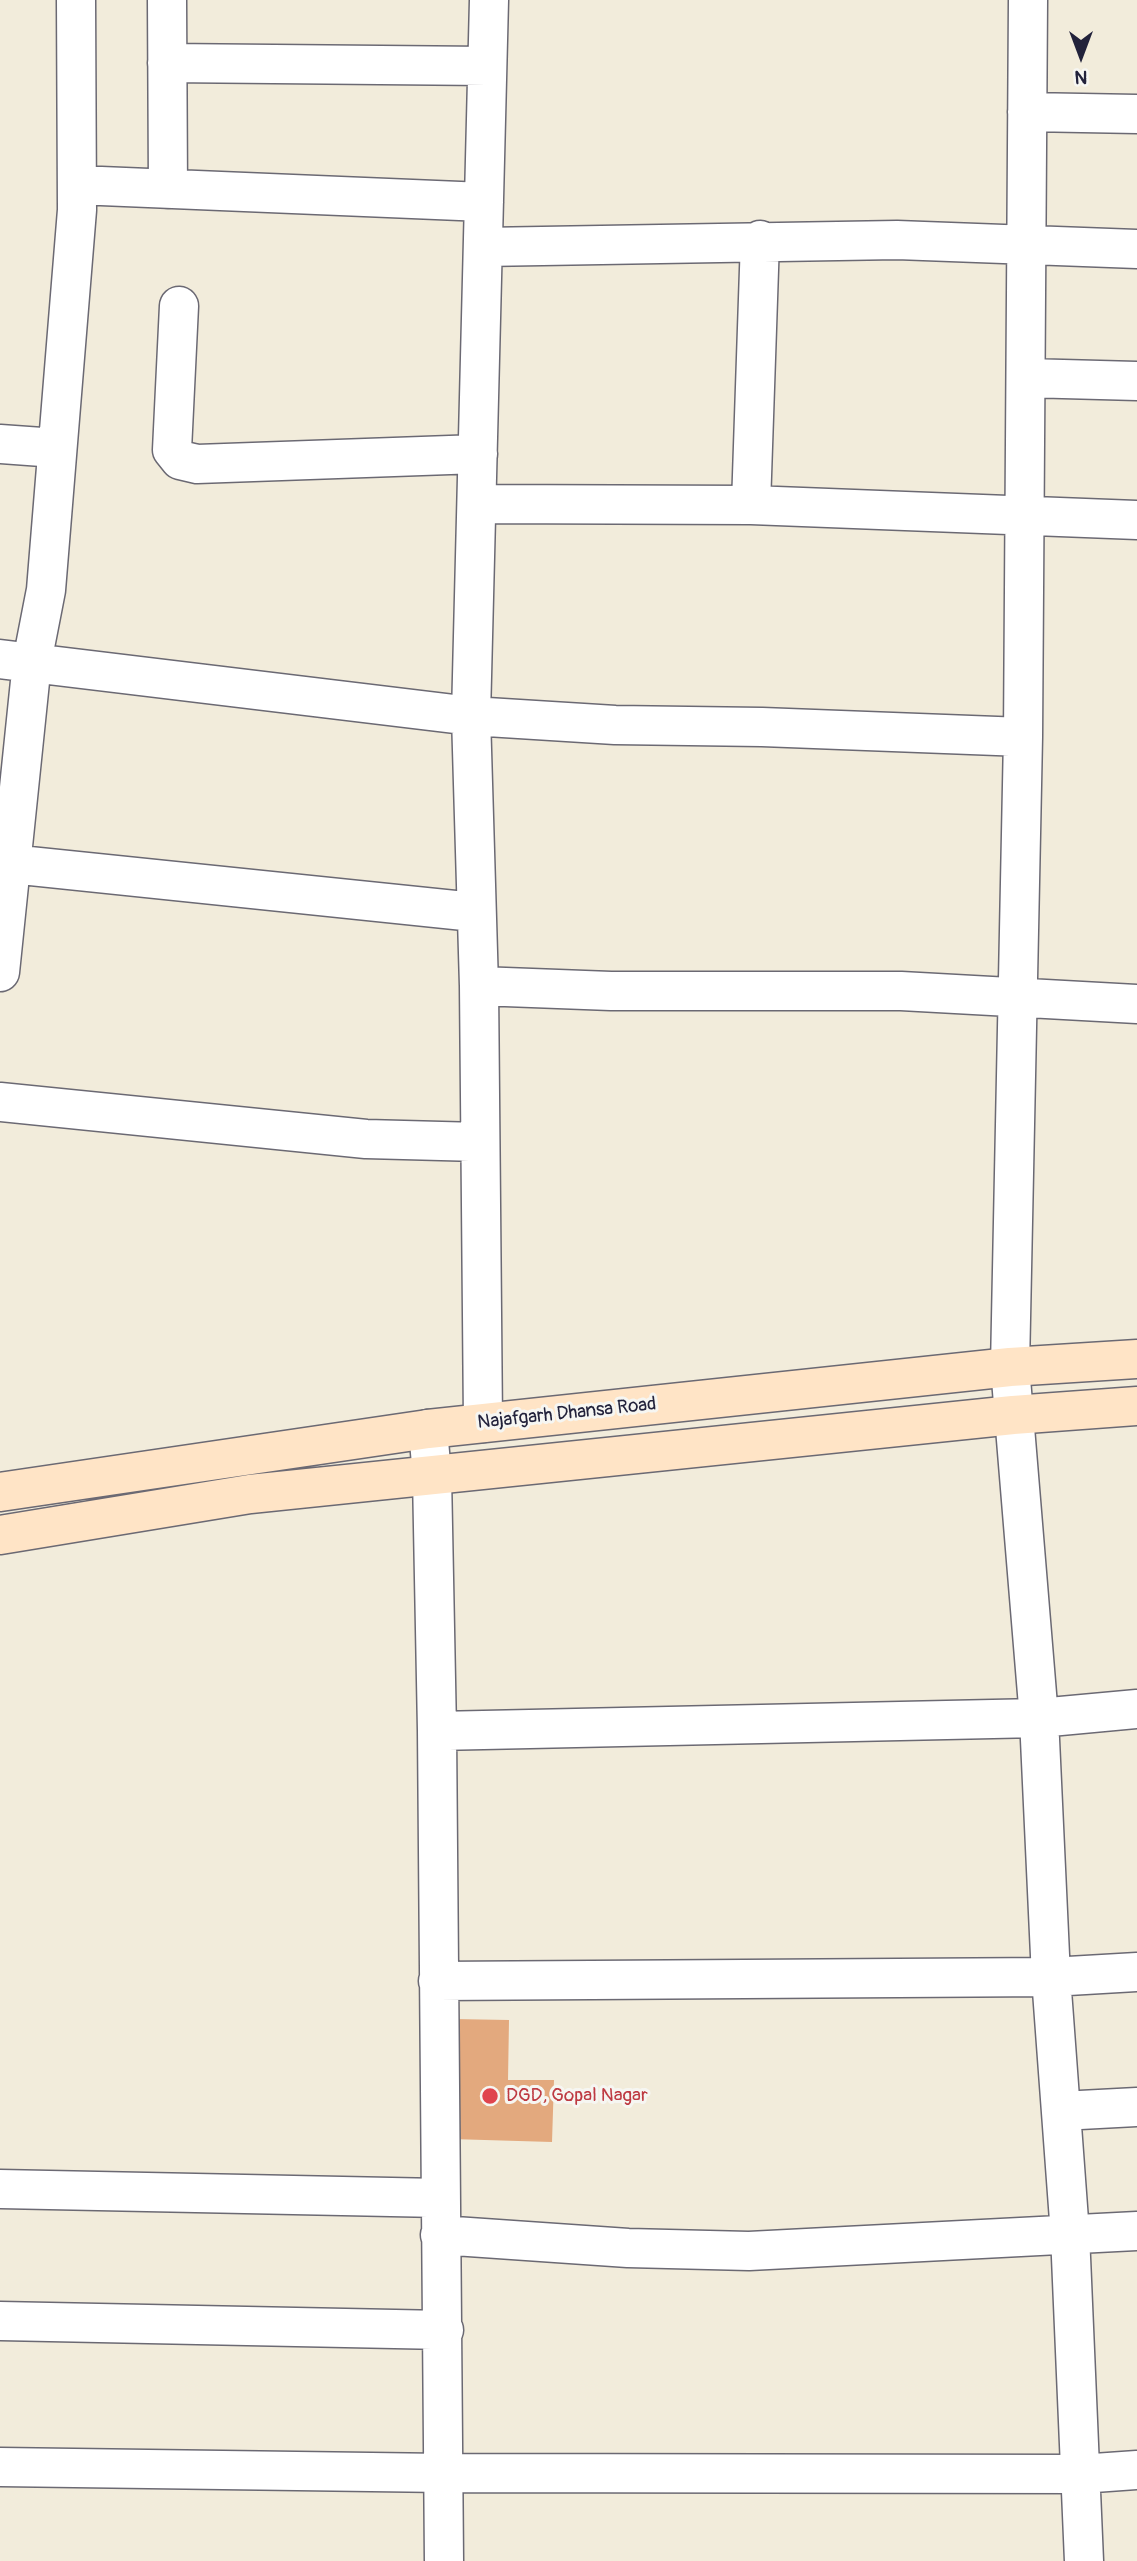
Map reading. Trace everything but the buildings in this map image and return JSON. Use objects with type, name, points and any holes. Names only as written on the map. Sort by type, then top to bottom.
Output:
[{"type":"main road","name":"Najafgarh Dhansa Road","points":[[0,1492],[428,1429],[1010,1367],[1137,1359]]},
{"type":"main road","points":[[0,1535],[250,1493],[1013,1415],[1137,1406]]},
{"type":"street","points":[[0,972],[16,661],[46,590],[77,185],[76,0]]},
{"type":"street","points":[[167,0],[168,189]]},
{"type":"street","points":[[483,1423],[479,986],[474,912],[471,716],[489,0]]},
{"type":"street","points":[[1028,0],[1023,737],[1010,1367],[1039,1718],[1051,1977],[1070,2234],[1084,2561]]},
{"type":"street","points":[[167,63],[487,66]]},
{"type":"street","points":[[1027,112],[1137,114]]},
{"type":"street","points":[[77,185],[484,202]]},
{"type":"street","points":[[483,247],[760,240],[897,240],[1026,247],[1137,249]]},
{"type":"street","points":[[751,505],[760,240]]},
{"type":"street","points":[[178,306],[172,450],[180,460],[197,464],[478,454]]},
{"type":"street","points":[[1026,378],[1137,381]]},
{"type":"street","points":[[0,444],[56,448]]},
{"type":"street","points":[[478,504],[751,505],[1137,520]]},
{"type":"street","points":[[16,661],[471,716],[615,725],[762,727],[1023,737]]},
{"type":"street","points":[[6,864],[474,912]]},
{"type":"street","points":[[479,986],[611,990],[901,990],[1137,1004]]},
{"type":"street","points":[[0,1102],[366,1139],[479,1142]]},
{"type":"street","points":[[428,1429],[432,1476],[437,1731],[444,2561]]},
{"type":"street","points":[[437,1731],[1039,1718],[1137,1709]]},
{"type":"street","points":[[438,1981],[1051,1977],[1137,1972]]},
{"type":"street","points":[[1061,2111],[1137,2106]]},
{"type":"street","points":[[0,2189],[440,2217],[628,2248],[749,2251],[1137,2231]]},
{"type":"street","points":[[0,2321],[444,2330]]},
{"type":"street","points":[[0,2466],[445,2473],[1080,2474],[1137,2470]]},
{"type":"place","name":"DGD, Gopal Nagar","points":[[490,2096]]}]
